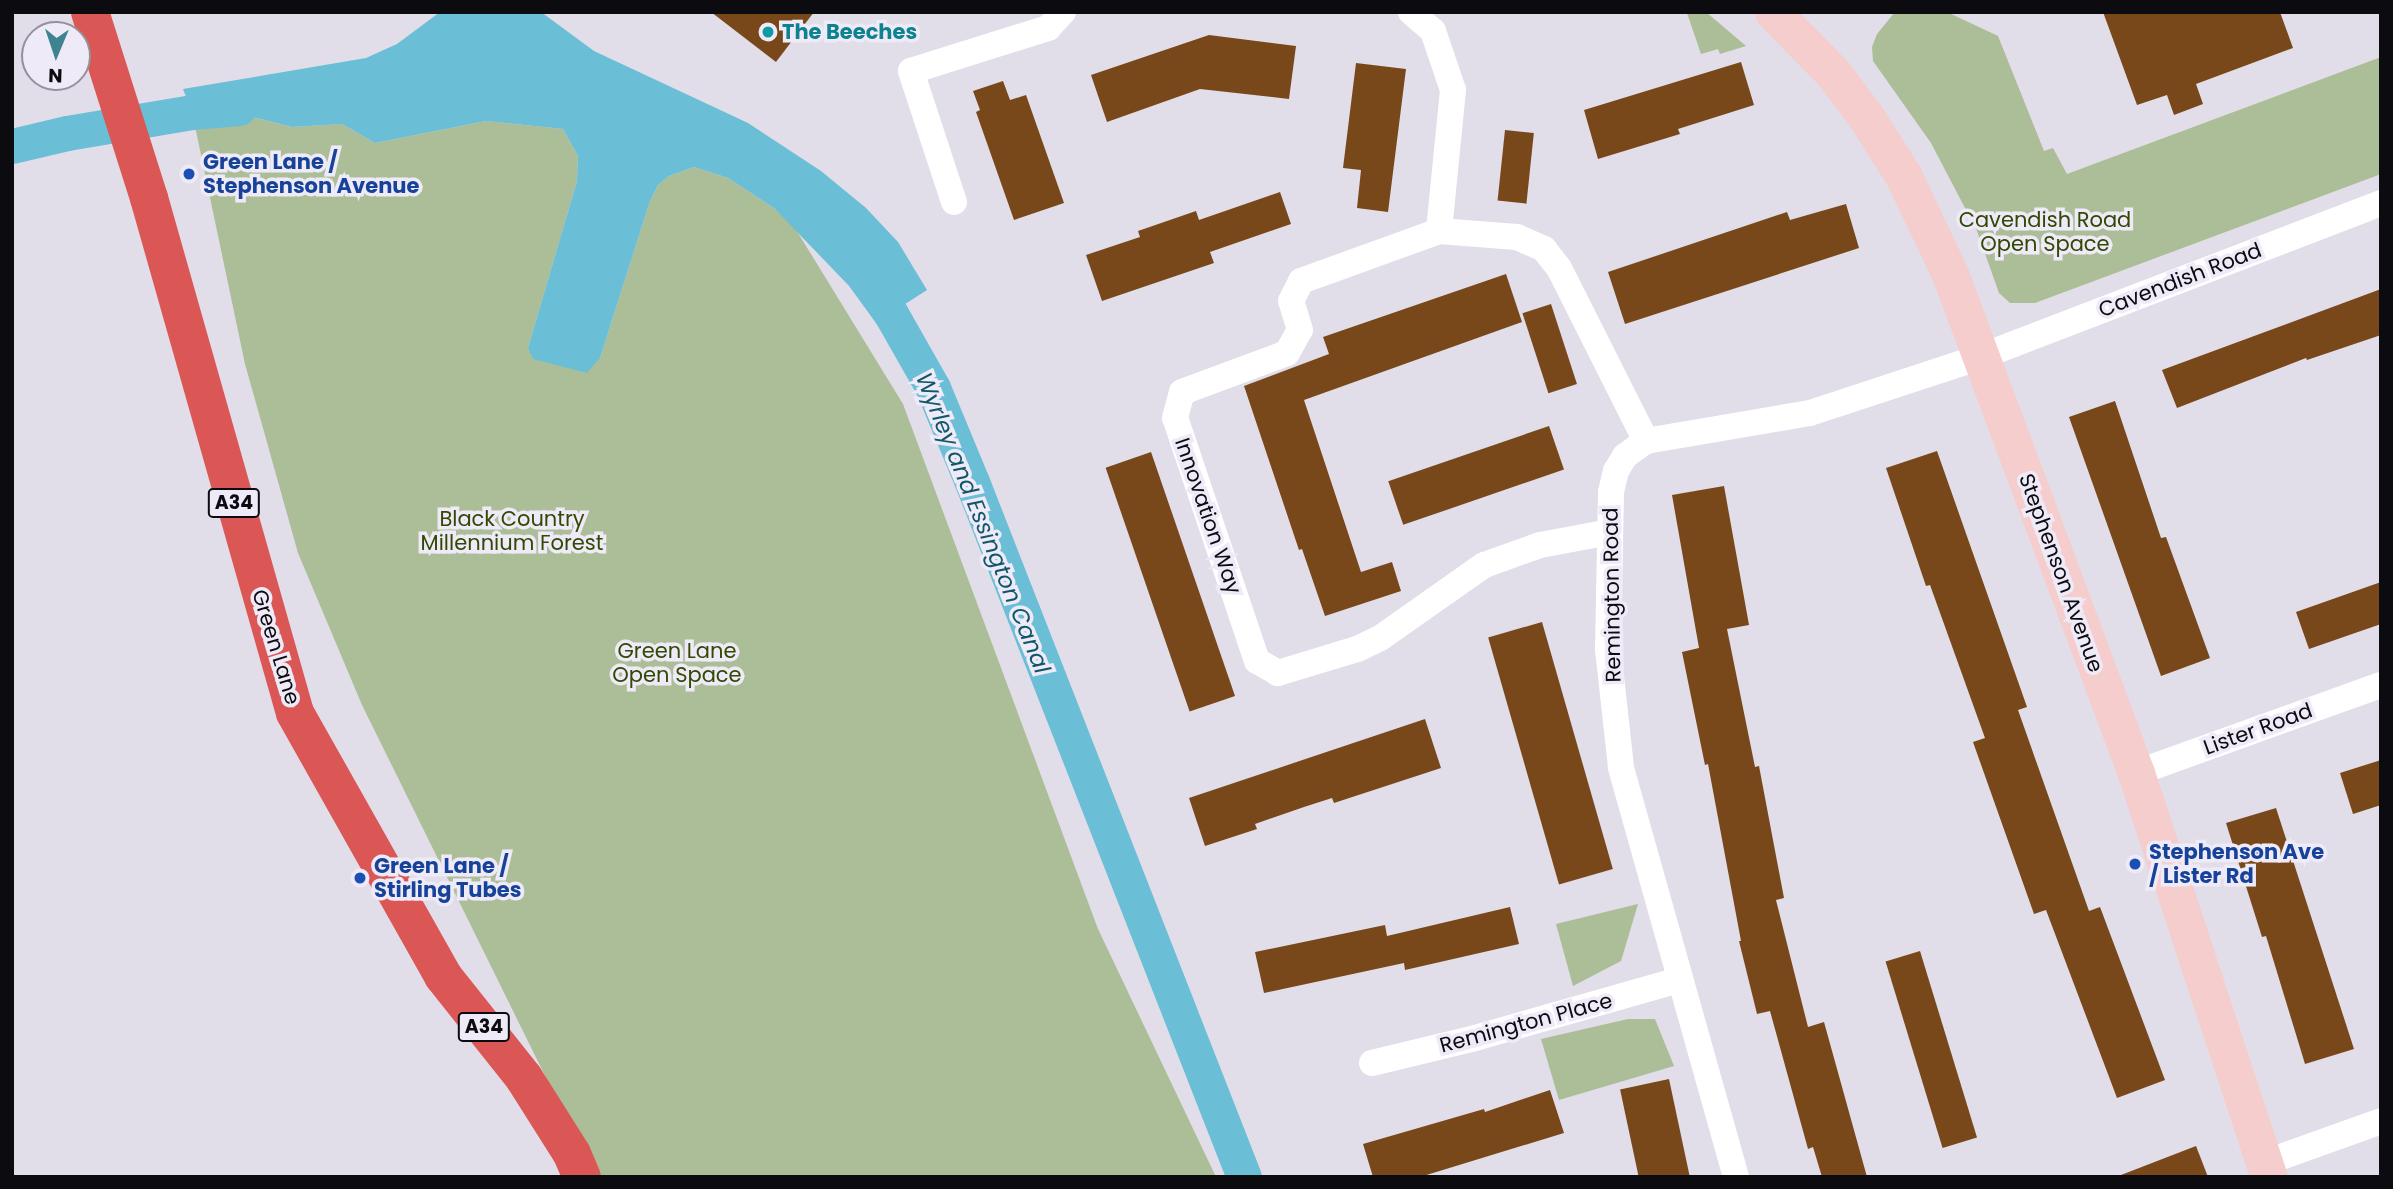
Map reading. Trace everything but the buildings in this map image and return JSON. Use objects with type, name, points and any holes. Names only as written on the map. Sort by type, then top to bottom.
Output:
[{"type":"highway","name":"Green Lane","points":[[90,12],[149,198],[295,713],[443,976],[524,1078],[572,1154],[582,1177]]},
{"type":"street","points":[[954,202],[911,71],[1048,28],[1063,12]]},
{"type":"street","points":[[1410,12],[1433,31],[1453,90],[1439,230]]},
{"type":"street","name":"Stephenson Avenue","points":[[1773,12],[1833,73],[1866,117],[1903,175],[1950,274],[2136,773],[2266,1170]]},
{"type":"street","name":"Cavendish Road","points":[[1980,357],[2381,204]]},
{"type":"street","name":"Innovation Way","points":[[1610,532],[1540,545],[1483,565],[1380,638],[1357,649],[1278,673],[1257,661],[1175,418],[1182,392],[1287,353],[1300,330],[1291,301],[1301,281],[1439,230],[1517,237],[1544,249],[1559,268],[1646,441]]},
{"type":"street","points":[[1646,441],[1810,413],[1980,357]]},
{"type":"street","name":"Remington Road","points":[[1646,441],[1625,456],[1616,471],[1610,532],[1608,649],[1621,767],[1736,1177]]},
{"type":"street","name":"Lister Road","points":[[2136,773],[2381,685]]},
{"type":"street","name":"Remington Place","points":[[1372,1063],[1475,1038],[1679,980]]},
{"type":"street","points":[[2266,1170],[2381,1121]]},
{"type":"green space","points":[[1706,12],[1746,46],[1720,54],[1718,49],[1701,54],[1687,13]]},
{"type":"green space","name":"Cavendish Road Open Space","points":[[1895,12],[1947,12],[1998,36],[2044,151],[2053,148],[2067,174],[2381,57],[2381,174],[2035,303],[2010,303],[1999,293],[1977,231],[1931,143],[1873,61],[1872,47],[1877,34]]},
{"type":"green space","name":"Green Lane Open Space","points":[[192,112],[249,116],[292,127],[342,124],[375,143],[486,121],[563,129],[578,156],[577,181],[528,348],[600,358],[650,201],[658,185],[669,176],[694,167],[728,178],[774,208],[795,228],[903,404],[1098,929],[1216,1177],[595,1177],[362,705],[298,553],[245,364]]},
{"type":"green space","points":[[1638,904],[1621,961],[1573,986],[1556,924]]},
{"type":"green space","points":[[1628,1019],[1655,1019],[1674,1066],[1559,1100],[1541,1039]]},
{"type":"water","points":[[440,12],[541,12],[594,51],[748,123],[821,171],[866,208],[898,242],[927,290],[877,322],[853,290],[774,208],[728,178],[694,167],[669,176],[658,185],[650,201],[600,358],[587,373],[533,359],[528,348],[577,181],[578,156],[563,129],[486,121],[375,143],[342,124],[292,127],[249,116],[192,112],[183,89],[366,58],[397,44]]},
{"type":"waterway","name":"Wyrley and Essington Canal","points":[[12,146],[67,133],[192,112],[239,108]]},
{"type":"waterway","name":"Wyrley and Essington Canal","points":[[864,277],[891,314],[933,388],[1244,1177]]},
{"type":"place","name":"The Beeches","points":[[768,32]]},
{"type":"place","name":"Green Lane / Stephenson Avenue","points":[[189,174]]},
{"type":"place","name":"Stephenson Ave / Lister Rd","points":[[2135,864]]},
{"type":"place","name":"Green Lane / Stirling Tubes","points":[[360,878]]},
{"type":"park label","name":"Black Country Millennium Forest","points":[[512,531]]}]
